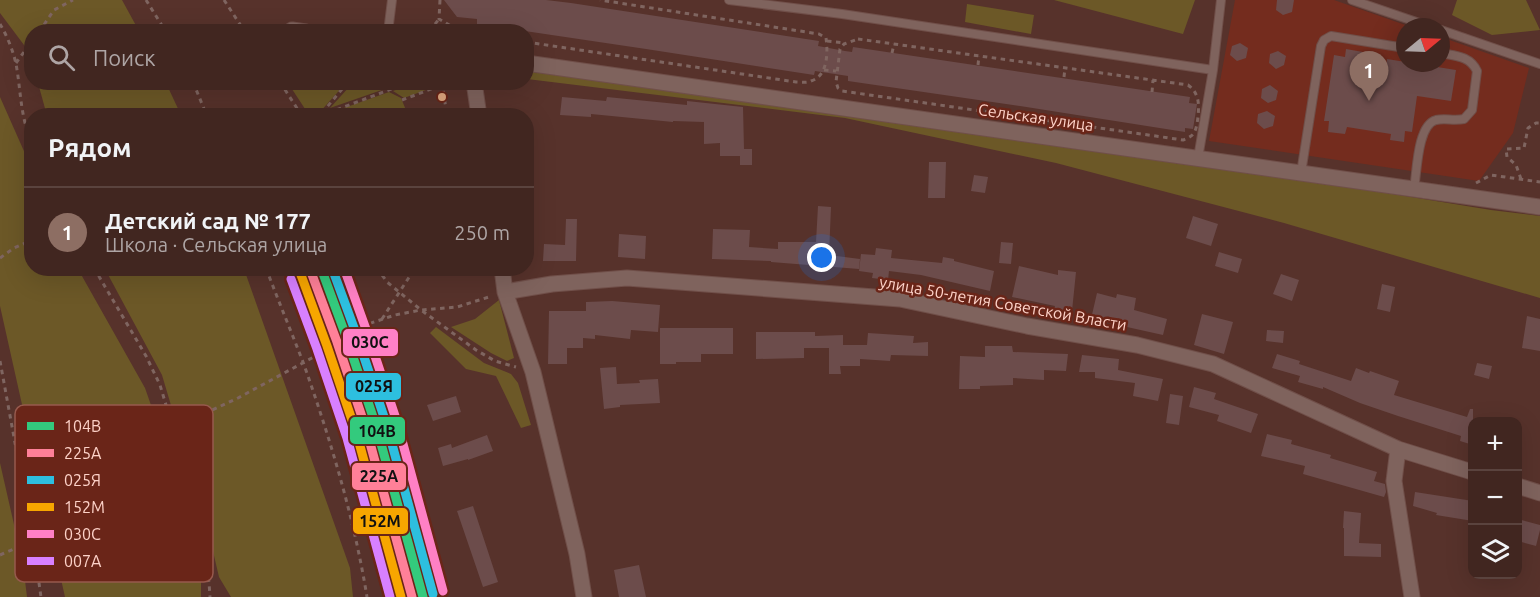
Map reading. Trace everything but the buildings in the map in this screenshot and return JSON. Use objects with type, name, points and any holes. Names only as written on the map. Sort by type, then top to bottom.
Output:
[{"type":"street","name":"Сельская улица","points":[[534,64],[1540,207]]},
{"type":"street","points":[[475,90],[478,108]]},
{"type":"street","points":[[503,276],[505,292],[533,372],[577,554],[584,597]]},
{"type":"street","name":"улица 50-летия Советской Власти","points":[[505,292],[552,284],[627,278],[900,299],[1027,326],[1137,345],[1213,364],[1398,448],[1470,471]]},
{"type":"street","points":[[1398,448],[1394,481],[1412,597]]},
{"type":"street","points":[[1522,487],[1540,493]]},
{"type":"lane","points":[[389,24],[392,0]]},
{"type":"lane","points":[[729,0],[842,14],[1213,70]]},
{"type":"lane","points":[[1198,159],[1213,70],[1221,0]]},
{"type":"lane","points":[[1352,0],[1405,18]]},
{"type":"lane","points":[[1450,33],[1540,64]]},
{"type":"lane","points":[[1301,173],[1321,46],[1324,40],[1331,36],[1396,47]]},
{"type":"lane","points":[[1414,189],[1421,139],[1430,123],[1435,120],[1464,119],[1472,110],[1477,71],[1474,65],[1466,59],[1450,54]]},
{"type":"path","points":[[44,24],[54,10],[73,0]]},
{"type":"path","points":[[146,0],[161,24]]},
{"type":"path","points":[[224,0],[240,24]]},
{"type":"path","points":[[435,24],[439,19],[440,0]]},
{"type":"path","points":[[534,43],[796,82],[811,81],[820,76],[824,70],[826,38],[819,34],[600,0]]},
{"type":"path","points":[[609,9],[610,2]]},
{"type":"path","points":[[691,21],[692,14]]},
{"type":"path","points":[[439,19],[447,24]]},
{"type":"path","points":[[0,24],[7,36],[16,63],[24,118]]},
{"type":"path","points":[[781,35],[782,28]]},
{"type":"path","points":[[826,41],[845,43],[858,39],[1188,85],[1193,89],[1199,105],[1195,132],[1183,140],[842,92],[836,82],[836,71],[840,49],[845,43]]},
{"type":"path","points":[[892,53],[894,44]]},
{"type":"path","points":[[16,63],[24,52]]},
{"type":"path","points":[[978,64],[979,56]]},
{"type":"path","points":[[1064,78],[1065,68]]},
{"type":"path","points":[[824,70],[836,71]]},
{"type":"path","points":[[1152,92],[1153,80]]},
{"type":"path","points":[[196,90],[204,108]]},
{"type":"path","points":[[285,90],[297,108]]},
{"type":"path","points":[[326,108],[343,90]]},
{"type":"path","points":[[339,108],[388,90]]},
{"type":"path","points":[[402,100],[428,90]]},
{"type":"path","points":[[442,90],[445,108]]},
{"type":"path","points":[[1521,179],[1516,165],[1507,157],[1506,149],[1524,148],[1528,128],[1540,123]]},
{"type":"path","points":[[0,258],[24,244]]},
{"type":"path","points":[[99,276],[146,356],[160,385],[166,405]]},
{"type":"path","points":[[269,276],[303,362],[346,501],[367,597]]},
{"type":"path","points":[[383,276],[421,310],[476,350],[495,361],[533,372]]},
{"type":"path","points":[[381,320],[410,276]]},
{"type":"path","points":[[213,410],[351,337],[365,326],[395,315],[421,310],[457,308],[505,292]]},
{"type":"path","points":[[351,337],[391,462],[427,597]]},
{"type":"path","points":[[0,361],[15,443]]},
{"type":"path","points":[[0,555],[15,549]]},
{"type":"path","points":[[39,582],[41,597]]},
{"type":"path","points":[[209,582],[210,597]]},
{"type":"shaded area","points":[[0,0],[122,0],[135,24],[24,24],[24,45],[0,13]]},
{"type":"shaded area","points":[[1054,0],[1195,0],[1183,34]]},
{"type":"shaded area","points":[[1235,0],[1334,0],[1396,22],[1396,72],[1450,72],[1450,40],[1529,68],[1513,133],[1479,181],[1209,141]]},
{"type":"shaded area","points":[[1457,0],[1526,0],[1540,30],[1492,35],[1452,15]]},
{"type":"shaded area","points":[[967,4],[1034,15],[1031,34],[965,22]]},
{"type":"shaded area","points":[[534,70],[1171,158],[1540,216],[1540,298],[1284,223],[1056,163],[845,118],[534,80]]},
{"type":"shaded area","points":[[40,90],[169,90],[178,108],[45,108]]},
{"type":"shaded area","points":[[293,90],[340,90],[324,108],[304,108]]},
{"type":"shaded area","points":[[346,90],[382,90],[330,108]]},
{"type":"shaded area","points":[[396,90],[426,90],[404,98],[393,91]]},
{"type":"shaded area","points":[[389,92],[401,98],[405,108],[344,108]]},
{"type":"shaded area","points":[[0,97],[24,151],[24,276],[82,276],[145,388],[151,405],[22,405],[0,306]]},
{"type":"shaded area","points":[[109,276],[246,276],[350,568],[353,597],[231,597],[219,577],[213,551],[213,405],[171,405],[162,375]]},
{"type":"shaded area","points":[[499,300],[514,358],[507,361],[451,327],[475,319]]},
{"type":"shaded area","points":[[436,327],[484,363],[511,374],[518,383],[531,425],[521,428],[496,376],[466,369],[430,333]]},
{"type":"shaded area","points":[[0,463],[15,529],[15,582],[25,582],[27,597],[0,597]]},
{"type":"shaded area","points":[[62,582],[201,582],[201,597],[65,597]]},
{"type":"transit line","name":"152М","points":[[301,276],[357,435],[401,597]]},
{"type":"transit line","name":"225А","points":[[312,276],[367,432],[412,597]]},
{"type":"transit line","name":"104В","points":[[324,276],[377,429],[423,597]]},
{"type":"transit line","name":"025Я","points":[[335,276],[387,426],[433,594]]},
{"type":"transit line","name":"030C","points":[[347,276],[397,422],[443,591]]},
{"type":"transit line","name":"007А","points":[[291,279],[347,438],[390,597]]},
{"type":"place","name":"Детский сад № 177","points":[[1369,101]]}]
